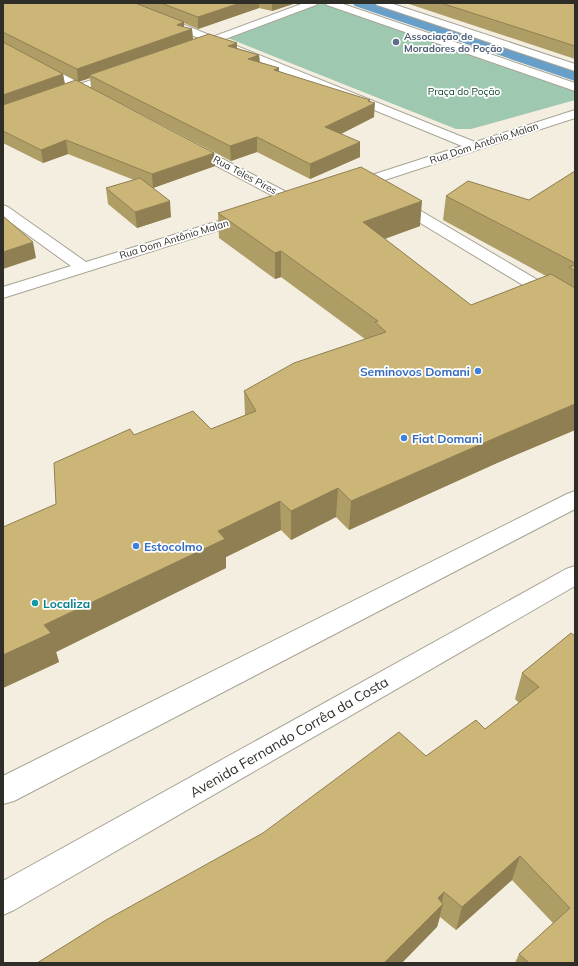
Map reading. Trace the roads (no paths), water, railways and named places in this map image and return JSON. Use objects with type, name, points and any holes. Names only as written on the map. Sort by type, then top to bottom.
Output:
[{"type":"street","points":[[121,3],[474,146]]},
{"type":"street","points":[[183,51],[313,3]]},
{"type":"street","points":[[330,3],[575,87]]},
{"type":"street","points":[[380,3],[575,68]]},
{"type":"street","points":[[3,47],[108,102]]},
{"type":"street","points":[[3,114],[132,69]]},
{"type":"street","name":"Rua Dom Antônio Malan","points":[[341,189],[375,190],[474,146],[575,114]]},
{"type":"street","name":"Rua Teles Pires","points":[[177,139],[295,202]]},
{"type":"street","points":[[375,190],[575,310]]},
{"type":"street","points":[[272,209],[310,198]]},
{"type":"street","points":[[3,210],[84,268]]},
{"type":"street","name":"Rua Dom Antônio Malan","points":[[3,293],[257,214]]},
{"type":"street","points":[[3,791],[575,499]]},
{"type":"street","name":"Avenida Fernando Corrêa da Costa","points":[[3,899],[575,575]]},
{"type":"waterway","points":[[360,3],[575,76]]},
{"type":"place","name":"Associação de Moradores do Poção","points":[[396,42]]},
{"type":"place","name":"Seminovos Domani","points":[[478,371]]},
{"type":"place","name":"Fiat Domani","points":[[404,438]]},
{"type":"place","name":"Estocolmo","points":[[136,546]]},
{"type":"place","name":"Localiza","points":[[35,603]]},
{"type":"park label","name":"Praça do Poção","points":[[464,91]]}]
